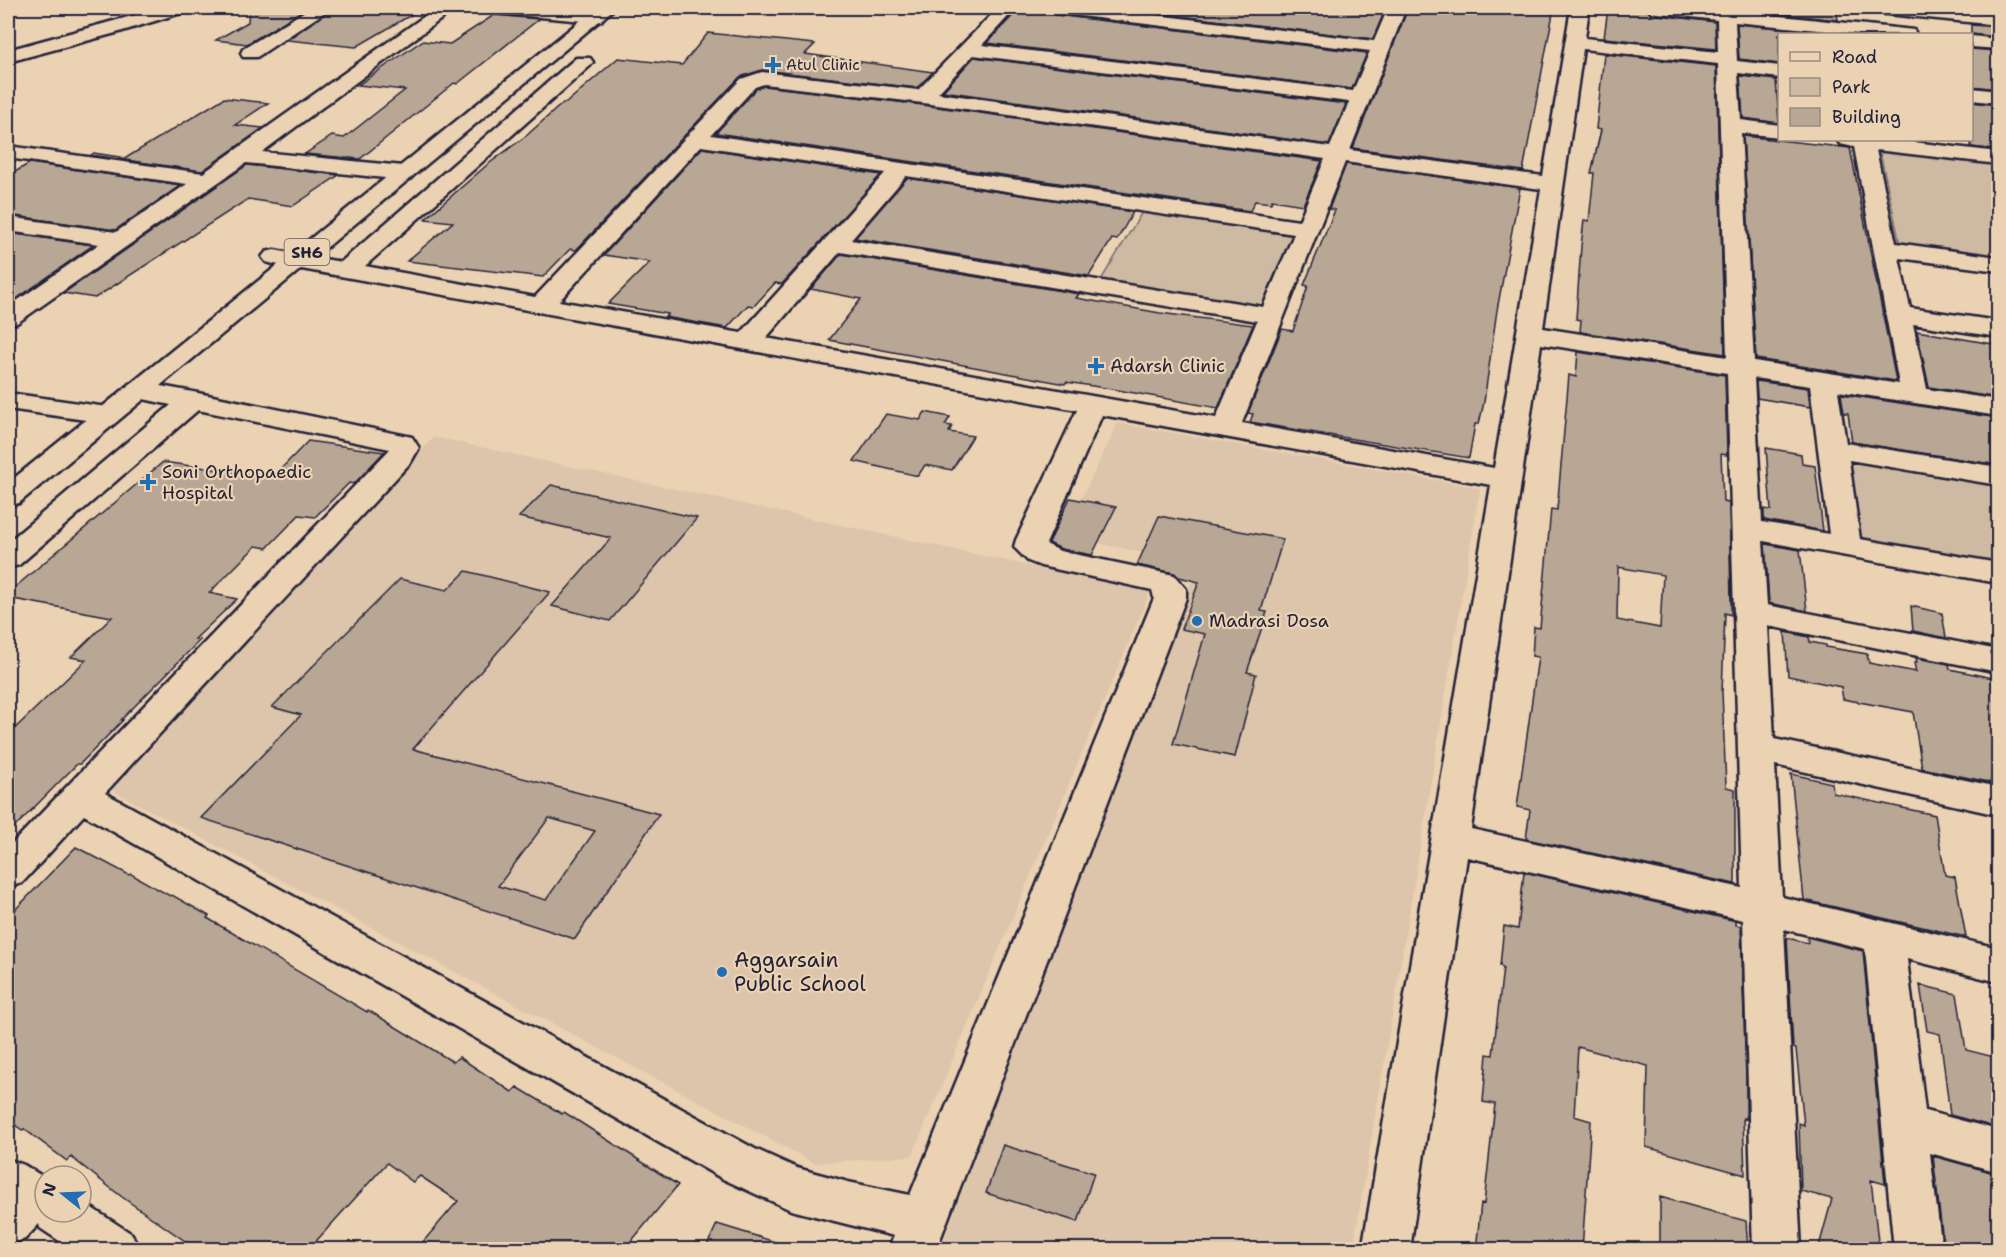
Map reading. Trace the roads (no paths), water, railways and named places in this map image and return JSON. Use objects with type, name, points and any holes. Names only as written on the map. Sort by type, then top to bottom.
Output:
[{"type":"street","points":[[8,56],[178,8]]},
{"type":"street","points":[[250,53],[322,8]]},
{"type":"street","points":[[13,310],[121,240],[242,156],[447,8]]},
{"type":"street","points":[[496,8],[590,12]]},
{"type":"street","points":[[923,97],[1007,8]]},
{"type":"street","points":[[1056,8],[1255,23],[1381,46]]},
{"type":"street","points":[[1227,429],[1397,8]]},
{"type":"street","points":[[1386,1250],[1580,8]]},
{"type":"street","points":[[1657,8],[1897,33]]},
{"type":"street","points":[[1877,8],[1932,10],[1998,20]]},
{"type":"street","points":[[1932,10],[1936,33]]},
{"type":"street","name":"SH6","points":[[8,472],[95,413],[590,12]]},
{"type":"street","points":[[1726,15],[1777,1250]]},
{"type":"street","points":[[1574,42],[1778,72]]},
{"type":"street","points":[[1973,42],[1998,44]]},
{"type":"street","points":[[968,49],[1360,98]]},
{"type":"street","points":[[346,270],[583,62]]},
{"type":"street","points":[[542,305],[748,83],[762,78],[923,97],[1552,184]]},
{"type":"street","points":[[1973,94],[1998,97]]},
{"type":"street","points":[[1730,125],[1778,131]]},
{"type":"street","points":[[696,139],[1307,229]]},
{"type":"street","points":[[1916,395],[1886,249],[1856,141],[1998,158]]},
{"type":"street","points":[[8,152],[207,180]]},
{"type":"street","points":[[242,156],[393,172]]},
{"type":"street","points":[[747,342],[901,169]]},
{"type":"street","points":[[8,224],[121,240]]},
{"type":"street","points":[[835,244],[1272,316]]},
{"type":"street","points":[[1886,249],[1998,264]]},
{"type":"street","points":[[285,259],[1506,479]]},
{"type":"street","name":"SH6","points":[[8,497],[95,413],[139,390],[285,259]]},
{"type":"street","points":[[1899,314],[1998,329]]},
{"type":"street","points":[[1528,334],[1998,408]]},
{"type":"street","points":[[1822,380],[1846,546]]},
{"type":"street","points":[[8,872],[393,465],[405,448],[402,443],[393,441],[139,390]]},
{"type":"street","points":[[8,558],[193,400]]},
{"type":"street","points":[[8,401],[95,413]]},
{"type":"street","points":[[80,796],[739,1164],[791,1188],[848,1204],[918,1235],[1170,598],[1170,589],[1163,582],[1052,559],[1030,548],[1031,540],[1093,405]]},
{"type":"street","points":[[1832,449],[1998,476]]},
{"type":"street","points":[[1746,529],[1998,573]]},
{"type":"street","points":[[1750,612],[1998,661]]},
{"type":"street","points":[[1755,748],[1998,801]]},
{"type":"street","points":[[1450,839],[1762,908],[1998,965]]},
{"type":"street","points":[[1884,937],[1918,1250]]},
{"type":"street","points":[[1905,1126],[1998,1151]]},
{"type":"street","points":[[30,1203],[115,1250]]},
{"type":"place","name":"Atul Clinic","points":[[773,65]]},
{"type":"place","name":"Adarsh Clinic","points":[[1096,366]]},
{"type":"place","name":"Soni Orthopaedic Hospital","points":[[148,482]]},
{"type":"place","name":"Madrasi Dosa","points":[[1197,621]]},
{"type":"place","name":"Aggarsain Public School","points":[[722,972]]}]
